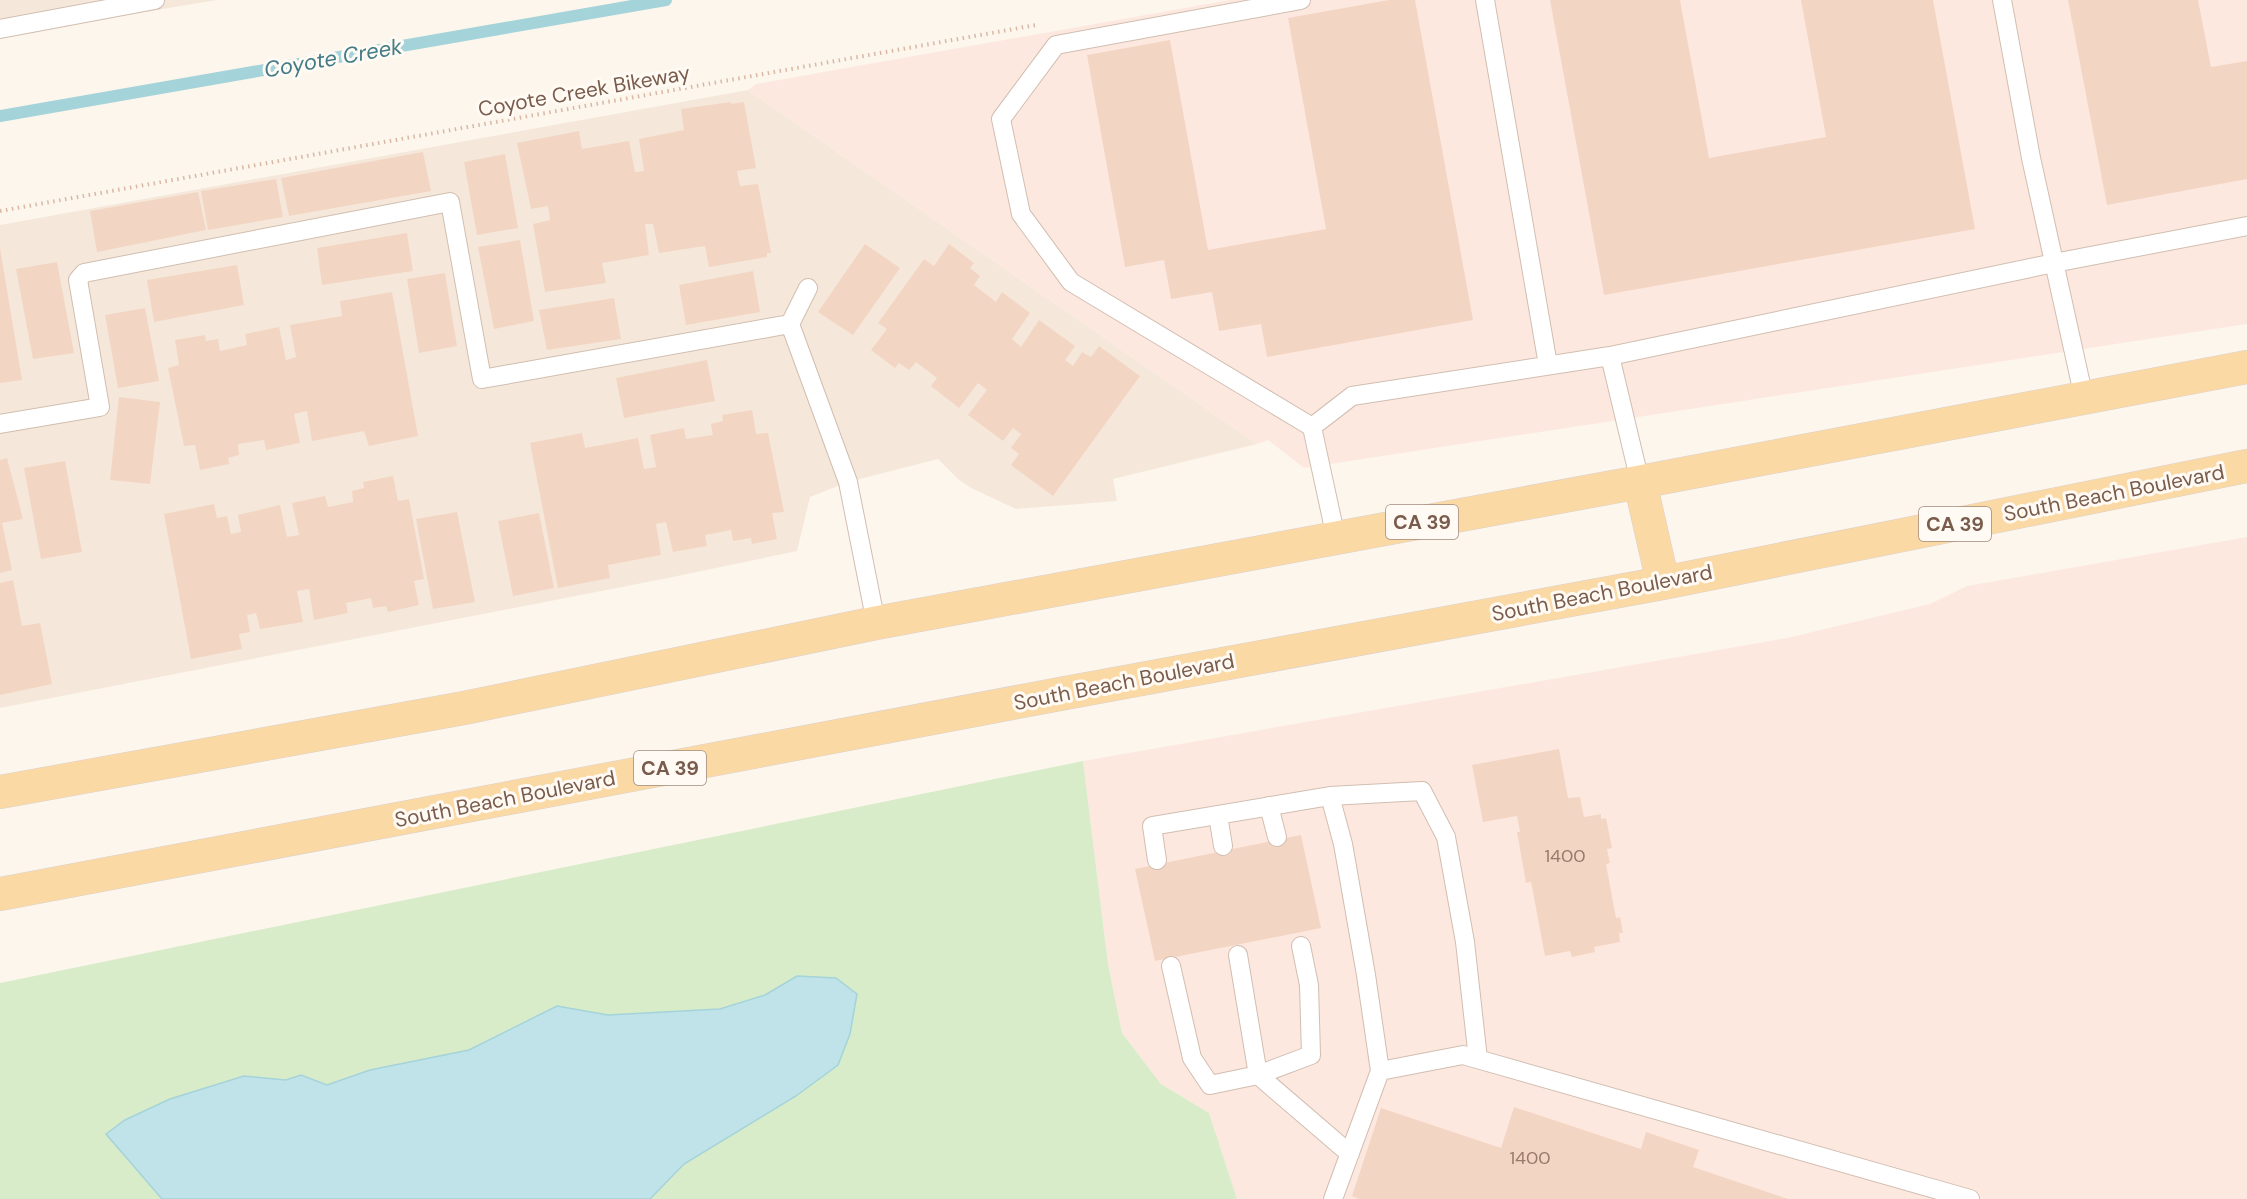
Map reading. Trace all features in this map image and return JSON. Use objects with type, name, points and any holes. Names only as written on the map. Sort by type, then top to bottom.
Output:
[{"type":"main road","name":"CA 39","points":[[0,792],[464,708],[876,623],[2247,367]]},
{"type":"main road","name":"South Beach Boulevard","points":[[0,894],[1663,583],[2247,466]]},
{"type":"main road","points":[[1640,482],[1663,583]]},
{"type":"lane","points":[[0,29],[155,0]]},
{"type":"lane","points":[[1300,0],[1056,45],[1001,119],[1021,214],[1071,282],[1312,428],[1336,538]]},
{"type":"lane","points":[[1485,0],[1548,365]]},
{"type":"lane","points":[[2002,0],[2054,263],[2084,398]]},
{"type":"lane","points":[[0,424],[100,407],[78,280],[84,273],[450,202],[482,378],[790,324]]},
{"type":"lane","points":[[1312,428],[1352,396],[1610,356],[2054,263],[2247,226]]},
{"type":"lane","points":[[808,288],[790,324],[848,482],[876,623]]},
{"type":"lane","points":[[1610,356],[1640,482]]},
{"type":"lane","points":[[1156,860],[1152,826],[1330,796],[1422,791],[1446,837],[1465,942],[1478,1059]]},
{"type":"lane","points":[[1330,796],[1343,844],[1380,1071],[1333,1199]]},
{"type":"lane","points":[[1269,806],[1277,837]]},
{"type":"lane","points":[[1218,815],[1223,846]]},
{"type":"lane","points":[[1171,966],[1191,1058],[1210,1085],[1258,1075],[1311,1055],[1309,985],[1301,946]]},
{"type":"lane","points":[[1238,955],[1258,1075],[1350,1154]]},
{"type":"lane","points":[[1380,1071],[1463,1055],[1970,1199]]},
{"type":"path","name":"Coyote Creek Bikeway","points":[[0,211],[1044,23]]},
{"type":"shaded area","points":[[0,0],[217,0],[0,36]]},
{"type":"shaded area","points":[[1230,0],[2247,0],[2247,324],[1304,468],[1268,440],[1257,444],[748,90],[756,84]]},
{"type":"shaded area","points":[[748,90],[1257,444],[1113,479],[1117,501],[1016,509],[971,488],[958,479],[938,459],[848,482],[810,497],[797,551],[0,708],[0,225]]},
{"type":"shaded area","points":[[2247,537],[2247,1199],[1237,1199],[1209,1113],[1161,1084],[1122,1033],[1108,964],[1083,761],[1787,638],[1930,604],[1967,586]]},
{"type":"green space","points":[[1083,761],[1108,964],[1122,1033],[1161,1084],[1209,1113],[1237,1199],[0,1199],[0,983]]},
{"type":"water","points":[[797,976],[836,978],[857,994],[850,1034],[838,1065],[796,1096],[684,1164],[650,1199],[162,1199],[106,1134],[125,1120],[170,1099],[244,1076],[286,1080],[301,1075],[327,1085],[370,1070],[469,1050],[557,1006],[608,1015],[720,1009],[765,995]]},
{"type":"building","points":[[1389,0],[1415,0],[1473,320],[1267,357],[1261,324],[1219,331],[1212,292],[1171,299],[1164,260],[1125,267],[1087,55],[1170,40],[1208,250],[1326,229],[1288,18]]},
{"type":"building","points":[[1550,0],[1680,0],[1709,158],[1826,137],[1801,0],[1933,0],[1975,229],[1604,295]]},
{"type":"building","points":[[2068,0],[2198,0],[2211,67],[2247,61],[2247,179],[2107,205]]},
{"type":"building","points":[[731,102],[731,104],[744,102],[756,168],[737,171],[740,186],[758,184],[771,253],[767,253],[767,257],[709,267],[705,246],[659,253],[653,224],[645,224],[649,255],[602,263],[606,283],[545,292],[533,224],[550,220],[548,206],[531,209],[517,143],[579,131],[582,149],[629,141],[635,172],[644,171],[639,139],[684,130],[681,109]]},
{"type":"building","points":[[423,152],[431,191],[289,216],[281,178]]},
{"type":"building","points":[[505,154],[518,228],[477,235],[464,162]]},
{"type":"building","points":[[276,179],[283,217],[208,230],[201,191]]},
{"type":"building","points":[[198,192],[206,230],[97,252],[90,211]]},
{"type":"building","points":[[407,233],[413,271],[322,285],[317,248]]},
{"type":"building","points":[[520,240],[534,321],[494,329],[478,247]]},
{"type":"building","points":[[865,244],[900,268],[853,335],[818,312]]},
{"type":"building","points":[[949,244],[974,263],[970,268],[980,276],[974,285],[996,302],[1002,292],[1030,313],[1012,339],[1021,347],[1039,320],[1075,346],[1065,360],[1073,366],[1082,352],[1091,357],[1099,346],[1140,376],[1053,496],[1011,465],[1019,454],[1011,448],[1021,434],[1013,428],[1003,441],[968,415],[987,390],[978,383],[959,408],[931,386],[937,378],[916,362],[909,370],[899,363],[895,368],[871,350],[887,329],[878,323],[924,259],[934,266]]},
{"type":"building","points":[[0,248],[22,380],[0,383]]},
{"type":"building","points":[[57,262],[74,353],[33,359],[16,269]]},
{"type":"building","points":[[237,265],[244,305],[154,322],[147,280]]},
{"type":"building","points":[[753,271],[760,312],[686,325],[679,285]]},
{"type":"building","points":[[445,273],[457,346],[419,353],[407,279]]},
{"type":"building","points":[[392,292],[418,436],[369,446],[364,431],[312,441],[307,411],[294,414],[300,443],[266,450],[264,440],[238,444],[239,455],[228,458],[229,464],[200,470],[195,445],[184,446],[168,368],[179,365],[175,340],[205,335],[206,341],[218,339],[220,351],[247,345],[245,334],[279,327],[286,360],[296,357],[290,325],[342,316],[340,301]]},
{"type":"building","points":[[614,298],[621,339],[547,350],[539,310]]},
{"type":"building","points":[[145,308],[159,381],[118,388],[105,315]]},
{"type":"building","points":[[707,360],[715,401],[624,418],[616,378]]},
{"type":"building","points":[[119,397],[160,402],[150,484],[110,480]]},
{"type":"building","points":[[752,410],[756,434],[768,433],[784,512],[772,513],[777,539],[752,544],[751,538],[733,541],[731,530],[705,535],[707,546],[673,552],[666,522],[656,524],[661,555],[608,565],[610,578],[558,588],[530,443],[582,433],[585,448],[638,438],[644,469],[656,467],[650,435],[684,428],[686,439],[713,435],[711,424],[723,421],[722,415]]},
{"type":"building","points":[[7,458],[23,519],[2,523],[12,570],[0,573],[0,460]]},
{"type":"building","points":[[65,461],[82,552],[41,559],[24,468]]},
{"type":"building","points":[[393,476],[398,501],[409,499],[424,579],[414,581],[419,605],[388,612],[386,606],[373,608],[371,598],[346,603],[348,613],[314,620],[309,589],[297,591],[303,622],[260,629],[256,613],[247,615],[250,632],[239,634],[242,649],[191,659],[164,514],[214,504],[217,518],[227,516],[231,534],[241,532],[238,515],[280,505],[287,537],[299,535],[292,503],[325,496],[328,507],[353,502],[352,491],[364,488],[363,482]]},
{"type":"building","points":[[457,512],[475,602],[433,609],[416,519]]},
{"type":"building","points":[[539,513],[554,588],[513,596],[498,521]]},
{"type":"building","points":[[13,580],[22,626],[40,623],[52,684],[0,695],[0,583]]},
{"type":"building","points":[[1559,749],[1568,798],[1580,797],[1584,817],[1601,814],[1601,819],[1606,818],[1612,848],[1607,849],[1610,863],[1606,864],[1616,918],[1620,917],[1623,933],[1619,933],[1620,942],[1594,947],[1595,952],[1572,957],[1570,951],[1545,956],[1531,882],[1526,883],[1517,832],[1520,832],[1517,816],[1483,822],[1472,765]]},
{"type":"building","points":[[1301,835],[1321,928],[1155,961],[1135,869]]},
{"type":"building","points":[[1514,1107],[1641,1149],[1646,1132],[1699,1150],[1693,1167],[1788,1199],[1359,1199],[1352,1196],[1381,1108],[1501,1148]]},
{"type":"waterway","name":"Coyote Creek","points":[[0,116],[666,0]]}]
